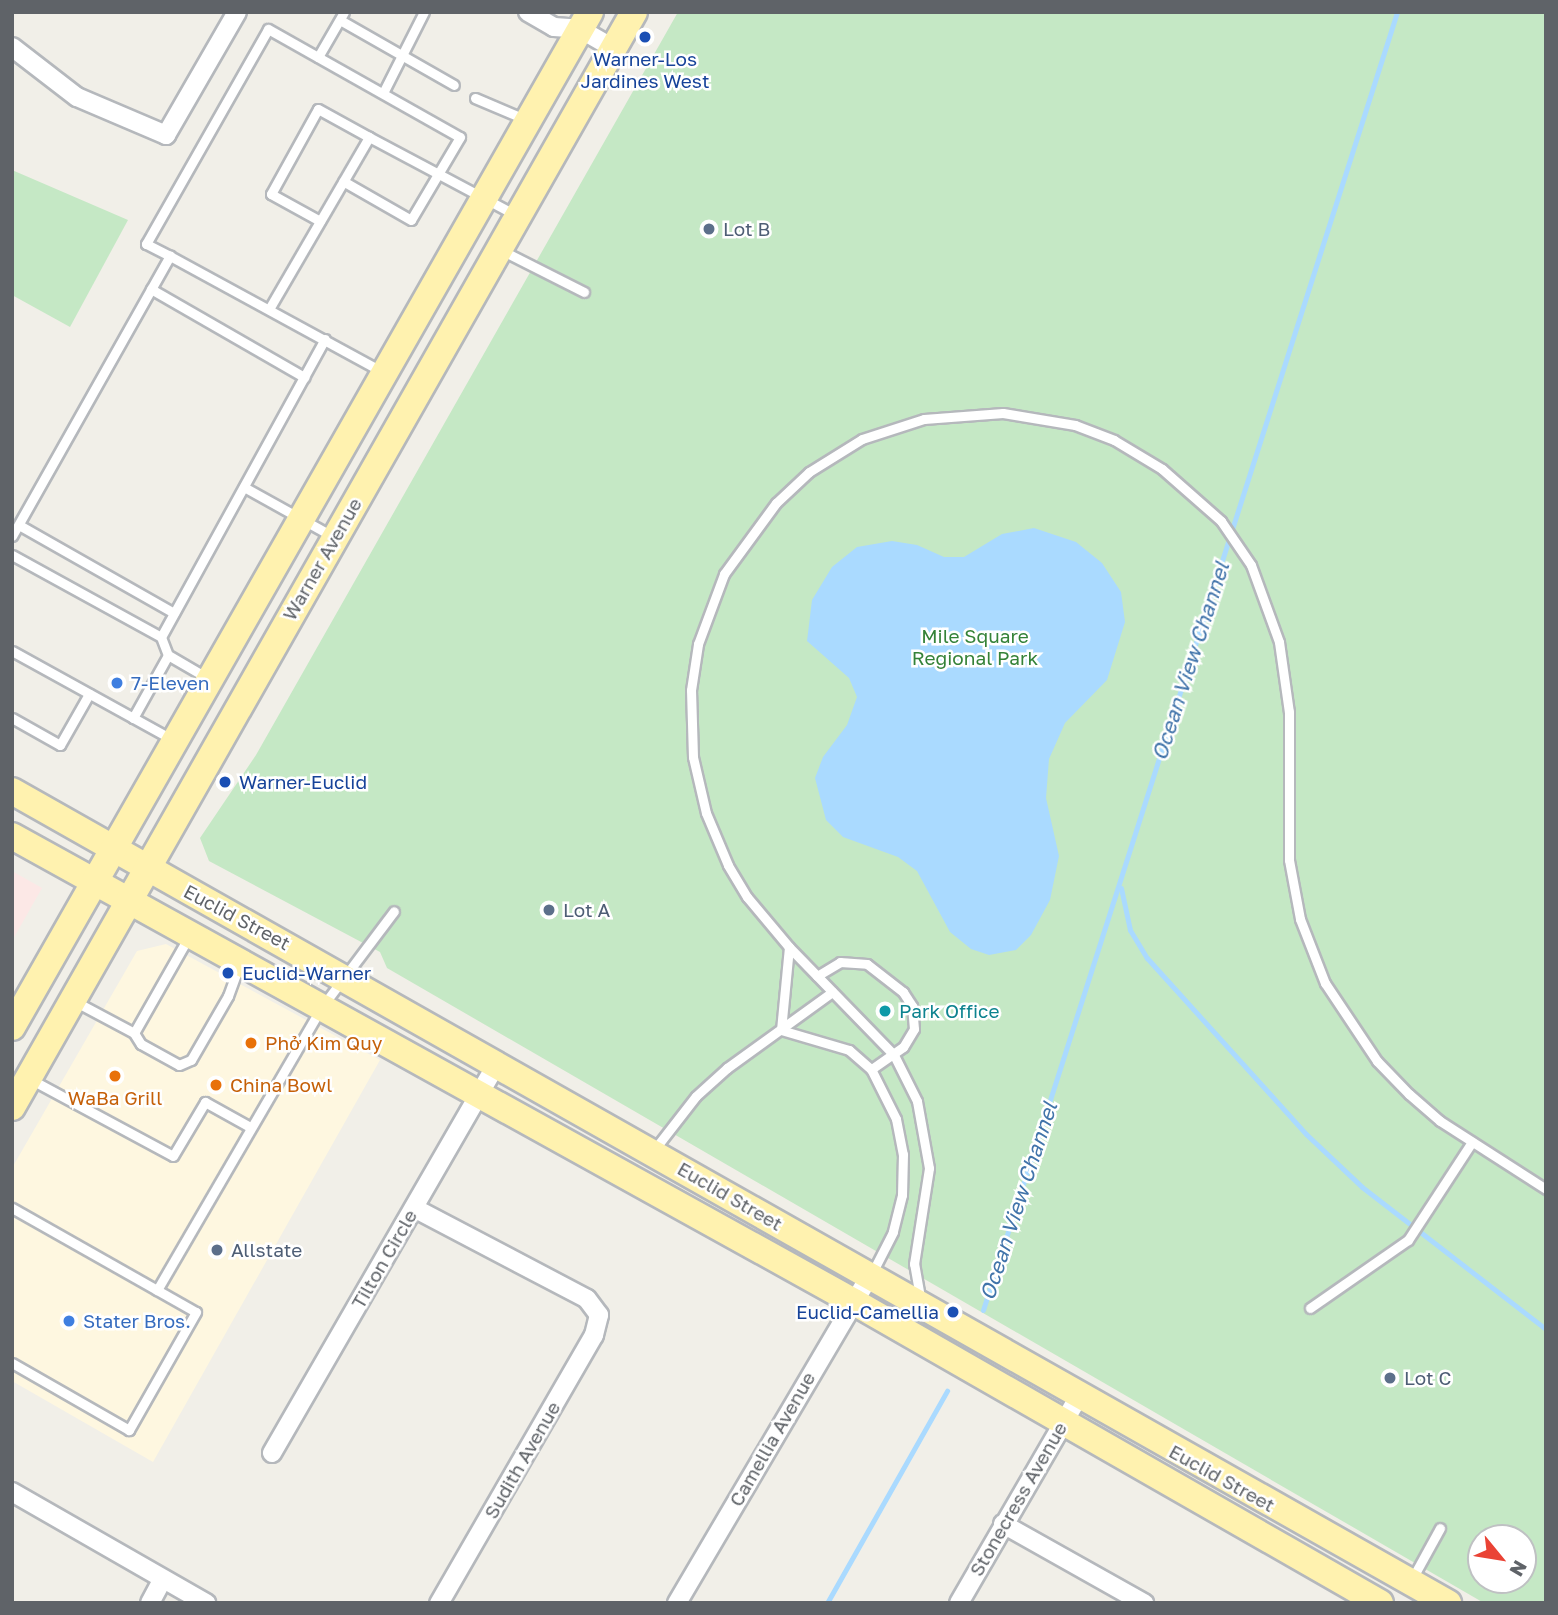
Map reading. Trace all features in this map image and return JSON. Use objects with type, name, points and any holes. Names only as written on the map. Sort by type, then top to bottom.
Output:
[{"type":"main road","name":"Warner Avenue","points":[[12,1107],[634,12]]},
{"type":"main road","name":"Warner Avenue","points":[[12,1027],[529,121],[580,18]]},
{"type":"main road","name":"Euclid Street","points":[[12,791],[148,869],[345,975],[496,1065],[1448,1603]]},
{"type":"main road","name":"Euclid Street","points":[[12,836],[189,937],[321,1007],[854,1302],[1062,1424],[1380,1603]]},
{"type":"street","points":[[12,47],[77,97],[166,135],[237,12]]},
{"type":"street","points":[[528,12],[554,27],[580,18],[613,48]]},
{"type":"street","name":"Tilton Circle","points":[[272,1453],[496,1065]]},
{"type":"street","name":"Sudith Avenue","points":[[414,1208],[587,1299],[599,1315],[594,1335],[439,1603]]},
{"type":"street","name":"Camellia Avenue","points":[[677,1603],[870,1276]]},
{"type":"street","name":"Stonecress Avenue","points":[[958,1603],[1079,1396]]},
{"type":"street","points":[[12,1492],[206,1603]]},
{"type":"street","points":[[1003,1524],[1144,1603]]},
{"type":"street","points":[[150,1603],[163,1579]]},
{"type":"lane","points":[[383,93],[424,12]]},
{"type":"lane","points":[[318,57],[342,16],[402,56],[454,85]]},
{"type":"lane","points":[[343,181],[411,220],[460,137],[268,29],[146,244],[384,373]]},
{"type":"lane","points":[[475,98],[529,121]]},
{"type":"lane","points":[[320,221],[271,194],[318,109],[518,216]]},
{"type":"lane","points":[[269,309],[369,137]]},
{"type":"lane","points":[[499,249],[584,292]]},
{"type":"lane","points":[[12,536],[170,256]]},
{"type":"lane","points":[[152,289],[304,377]]},
{"type":"lane","points":[[161,637],[325,339]]},
{"type":"lane","points":[[922,1306],[914,1264],[929,1168],[926,1136],[917,1101],[894,1055],[789,947],[728,865],[706,813],[692,757],[691,690],[698,644],[724,573],[776,503],[809,472],[862,439],[924,419],[968,414],[1037,416],[1075,425],[1114,440],[1195,494],[1251,565],[1279,642],[1288,682],[1286,832],[1307,939],[1336,1003],[1377,1061],[1430,1112],[1546,1189]]},
{"type":"lane","points":[[244,487],[334,537]]},
{"type":"lane","points":[[19,525],[174,613]]},
{"type":"lane","points":[[12,555],[161,637],[168,655],[209,680]]},
{"type":"lane","points":[[12,651],[174,741]]},
{"type":"lane","points":[[133,718],[168,655]]},
{"type":"lane","points":[[12,718],[60,744],[89,694]]},
{"type":"lane","points":[[157,1290],[321,1007],[394,911]]},
{"type":"lane","points":[[134,1033],[189,937]]},
{"type":"lane","points":[[781,1030],[789,947]]},
{"type":"lane","points":[[817,976],[840,962],[867,964],[903,992],[912,1006],[914,1029],[894,1055],[871,1069]]},
{"type":"lane","points":[[73,1000],[134,1033],[141,1044],[179,1065],[191,1060],[228,996],[240,965]]},
{"type":"lane","points":[[653,1152],[696,1096],[832,992]]},
{"type":"lane","points":[[781,1030],[849,1050],[871,1069],[896,1119],[903,1154],[902,1195],[893,1232],[870,1276]]},
{"type":"lane","points":[[28,1078],[173,1156],[205,1102],[250,1127]]},
{"type":"lane","points":[[1310,1308],[1408,1240],[1472,1142]]},
{"type":"lane","points":[[12,1208],[196,1312],[129,1430],[12,1363]]},
{"type":"lane","points":[[1410,1581],[1440,1528]]},
{"type":"shaded area","points":[[12,871],[42,888],[12,941]]},
{"type":"shaded area","points":[[166,944],[380,1060],[153,1462],[12,1381],[12,1168],[137,951]]},
{"type":"green space","name":"Mile Square Regional Park","points":[[678,12],[1546,12],[1546,1603],[1484,1603],[1468,1594],[1537,1594],[1537,1524],[1467,1524],[1467,1593],[387,968],[380,952],[209,861],[200,838],[256,755]]},
{"type":"green space","points":[[12,170],[128,220],[70,327],[12,295]]},
{"type":"water","points":[[1034,528],[1076,542],[1102,563],[1121,592],[1125,622],[1107,680],[1065,723],[1049,759],[1046,798],[1059,856],[1050,900],[1031,935],[1016,950],[989,955],[971,949],[950,932],[917,871],[898,857],[843,837],[826,820],[815,778],[823,757],[847,725],[857,697],[849,678],[807,641],[812,600],[832,567],[857,547],[892,541],[917,545],[944,557],[964,557],[1002,534]]},
{"type":"waterway","name":"Ocean View Channel","points":[[983,1310],[1397,12]]},
{"type":"waterway","points":[[1121,888],[1130,930],[1147,958],[1306,1134],[1362,1187],[1546,1329]]},
{"type":"waterway","name":"Ocean View Channel","points":[[827,1603],[947,1391]]},
{"type":"place","name":"Warner-Los Jardines West","points":[[645,37]]},
{"type":"place","name":"Lot B","points":[[709,229]]},
{"type":"place","name":"7-Eleven","points":[[117,683]]},
{"type":"place","name":"Warner-Euclid","points":[[225,782]]},
{"type":"place","name":"Lot A","points":[[549,910]]},
{"type":"place","name":"Euclid-Warner","points":[[228,973]]},
{"type":"place","name":"Park Office","points":[[885,1011]]},
{"type":"place","name":"Phở Kim Quy","points":[[251,1043]]},
{"type":"place","name":"WaBa Grill","points":[[115,1076]]},
{"type":"place","name":"China Bowl","points":[[216,1085]]},
{"type":"place","name":"Allstate","points":[[217,1250]]},
{"type":"place","name":"Euclid-Camellia","points":[[953,1312]]},
{"type":"place","name":"Stater Bros.","points":[[69,1321]]},
{"type":"place","name":"Lot C","points":[[1390,1378]]}]
